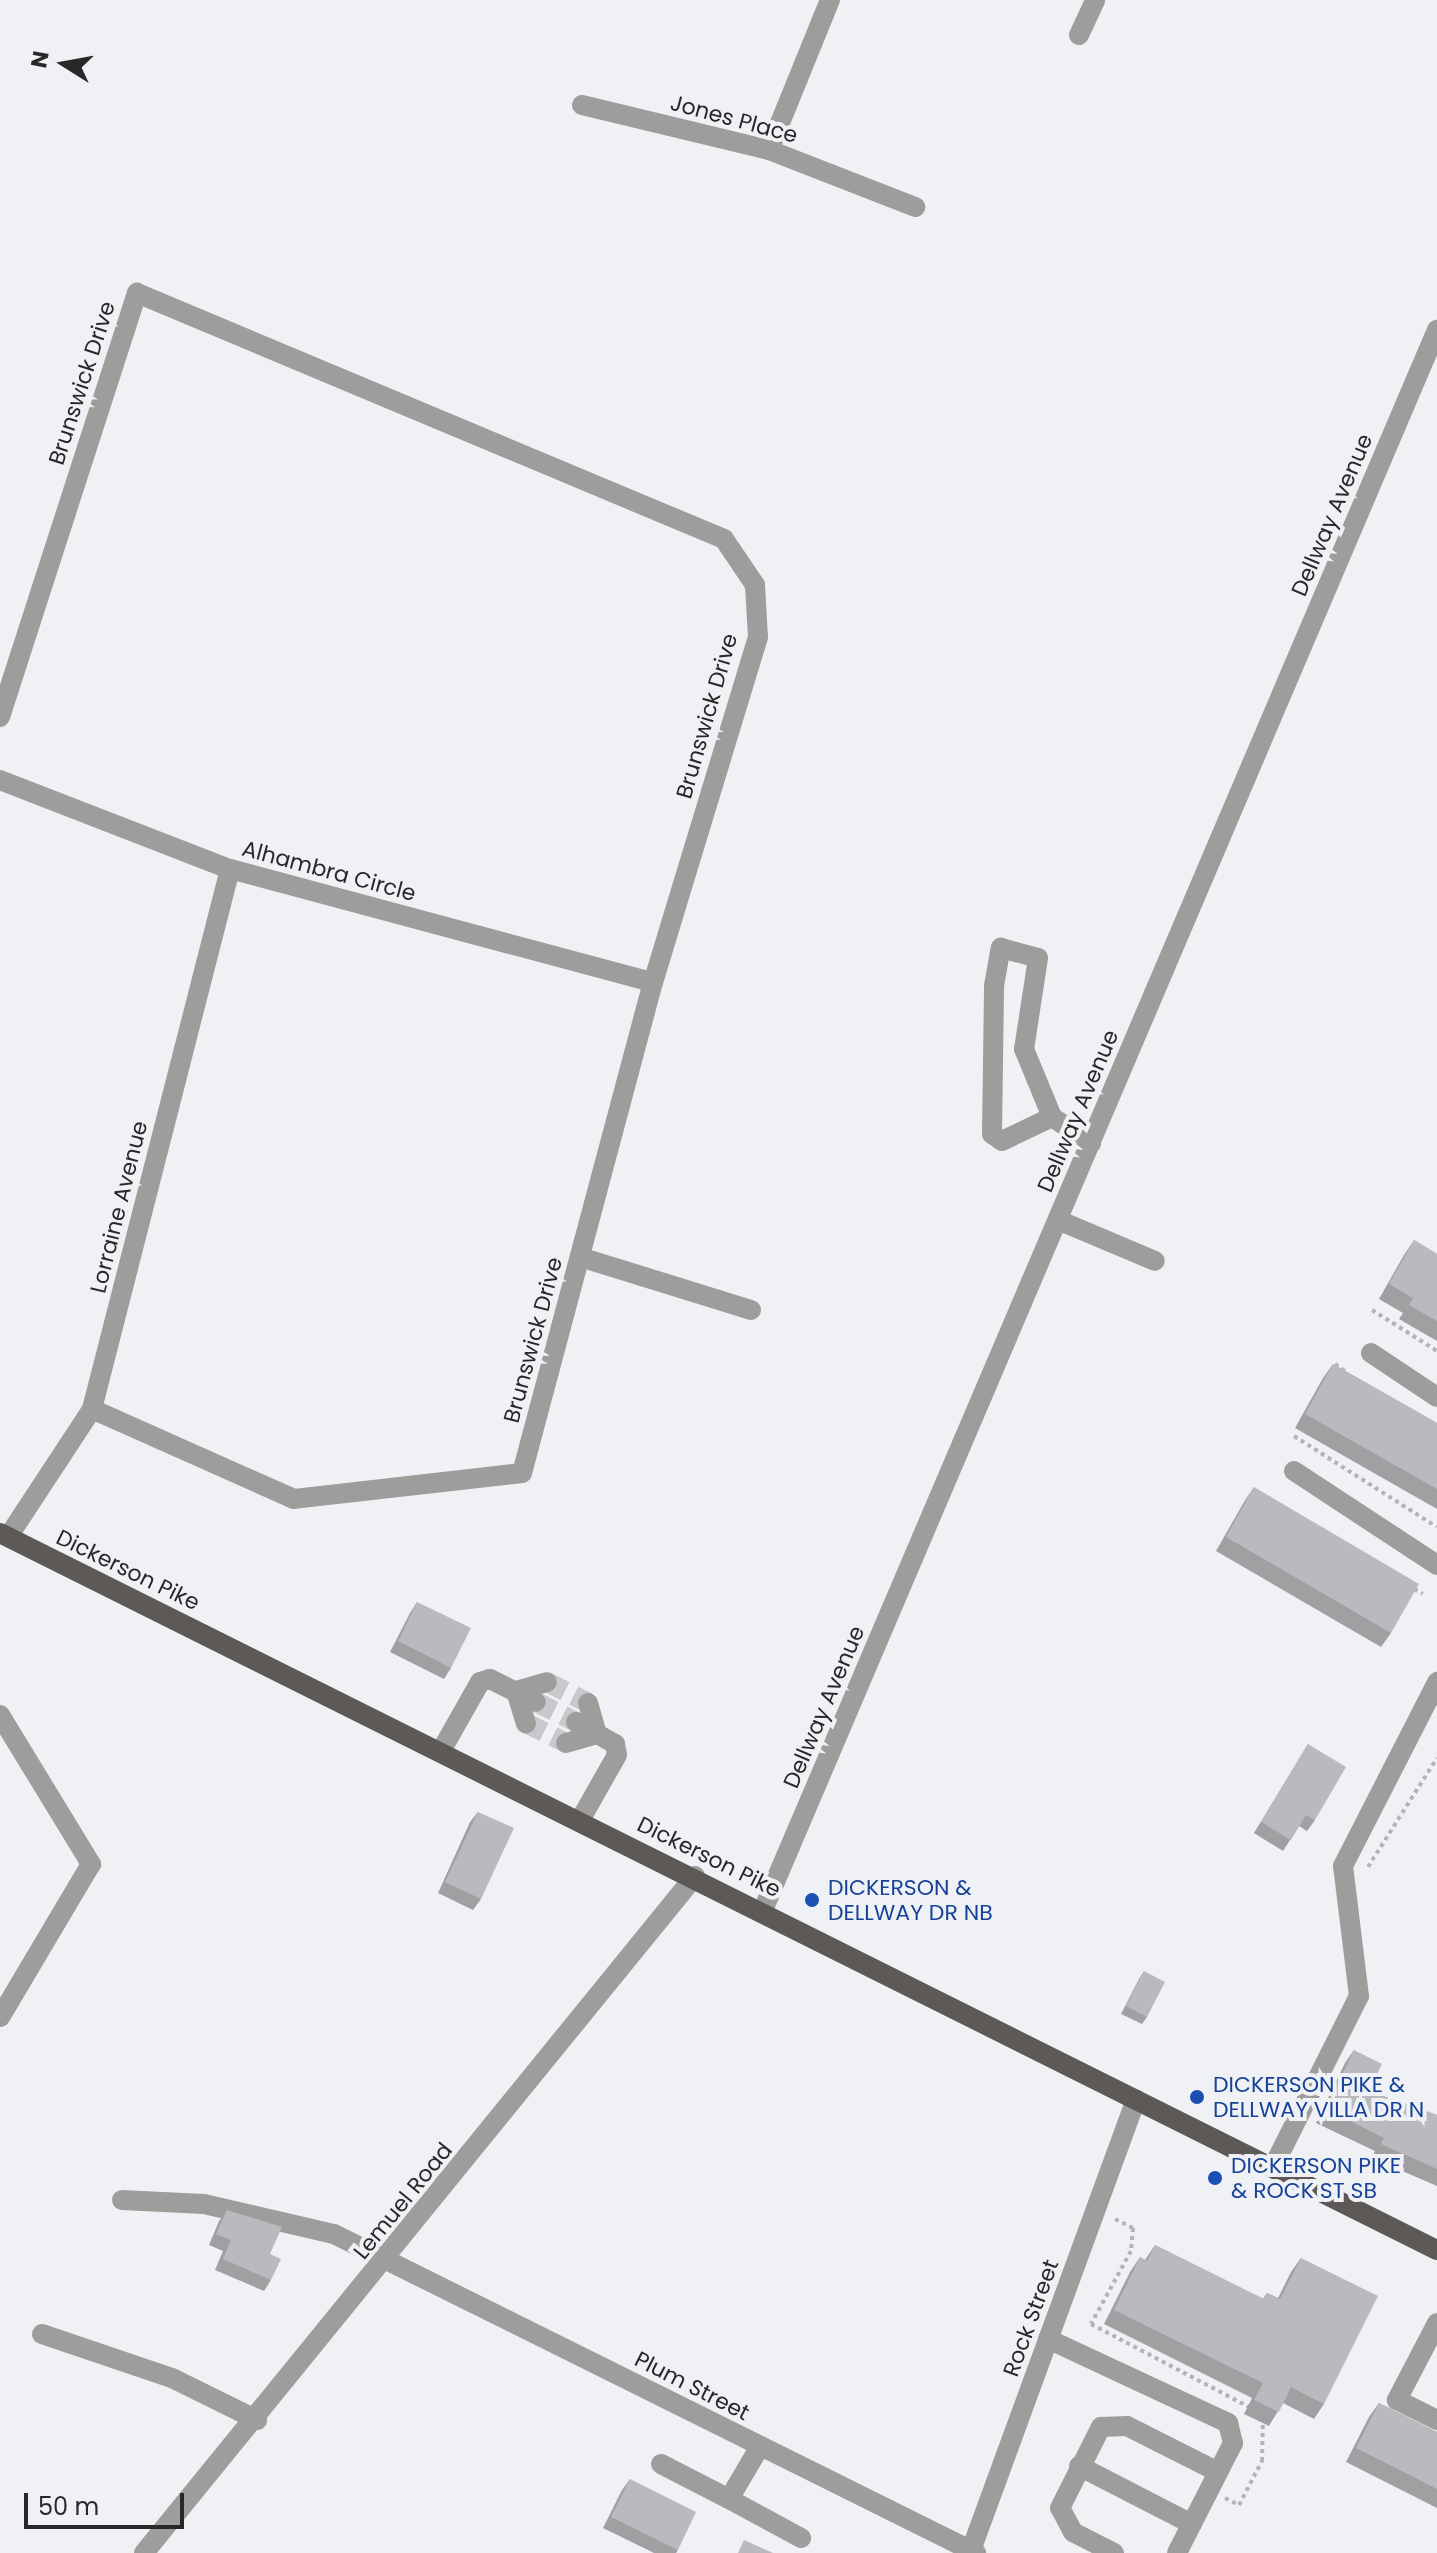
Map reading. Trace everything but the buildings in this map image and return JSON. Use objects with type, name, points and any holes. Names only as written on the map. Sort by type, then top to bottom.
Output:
[{"type":"main road","name":"Dickerson Pike","points":[[4,1541],[695,1876],[1437,2250]]},
{"type":"street","points":[[769,150],[830,0]]},
{"type":"street","points":[[1079,35],[1095,0]]},
{"type":"street","name":"Jones Place","points":[[582,105],[769,150],[915,207]]},
{"type":"street","name":"Brunswick Drive","points":[[0,717],[137,293],[724,539],[755,585],[758,637],[653,982],[522,1473],[294,1499],[92,1409]]},
{"type":"street","name":"Dellway Avenue","points":[[763,1910],[1437,330]]},
{"type":"street","name":"Alhambra Circle","points":[[0,780],[230,869],[653,982]]},
{"type":"street","name":"Lorraine Avenue","points":[[4,1541],[92,1409],[230,869]]},
{"type":"street","points":[[1052,1117],[1002,1141],[992,1134],[991,1041],[1001,948],[1038,958],[1024,1049],[1052,1117],[1091,1143]]},
{"type":"street","points":[[991,1041],[1024,1049]]},
{"type":"street","points":[[1058,1220],[1155,1261]]},
{"type":"street","points":[[580,1257],[751,1310]]},
{"type":"street","points":[[1371,1353],[1437,1397]]},
{"type":"street","points":[[1294,1471],[1437,1565]]},
{"type":"street","points":[[441,1751],[480,1682],[490,1679],[536,1702]]},
{"type":"street","points":[[516,1691],[547,1682]]},
{"type":"street","points":[[1273,2167],[1359,1996],[1343,1866],[1437,1682]]},
{"type":"street","points":[[516,1691],[526,1723]]},
{"type":"street","points":[[588,1703],[597,1734]]},
{"type":"street","points":[[0,1715],[91,1864],[0,2017]]},
{"type":"street","points":[[576,1722],[615,1744],[617,1755],[580,1820]]},
{"type":"street","points":[[566,1743],[597,1734]]},
{"type":"street","name":"Lemuel Road","points":[[144,2553],[257,2420],[695,1876]]},
{"type":"street","name":"Rock Street","points":[[972,2552],[1136,2099]]},
{"type":"street","name":"Plum Street","points":[[122,2200],[287,2219],[388,2259],[759,2448],[972,2552]]},
{"type":"street","points":[[1437,2323],[1397,2400],[1437,2420]]},
{"type":"street","points":[[42,2334],[172,2378],[257,2420]]},
{"type":"street","points":[[1048,2339],[1216,2412],[1233,2443],[1177,2553]]},
{"type":"street","points":[[1114,2553],[1065,2524],[1061,2502],[1101,2427],[1116,2423],[1218,2472]]},
{"type":"street","points":[[729,2499],[759,2448]]},
{"type":"street","points":[[661,2464],[801,2538]]},
{"type":"street","points":[[1079,2466],[1192,2524]]},
{"type":"path","points":[[1372,1310],[1437,1351]]},
{"type":"path","points":[[1335,1364],[1360,1381]]},
{"type":"path","points":[[1294,1436],[1437,1527]]},
{"type":"path","points":[[1410,1586],[1423,1594]]},
{"type":"path","points":[[1364,1873],[1437,1758]]},
{"type":"tunnel","points":[[547,1682],[588,1703]]},
{"type":"tunnel","points":[[536,1702],[576,1722]]},
{"type":"tunnel","points":[[526,1723],[566,1743]]},
{"type":"place","name":"DICKERSON & DELLWAY DR NB","points":[[812,1900]]},
{"type":"place","name":"DICKERSON PIKE & DELLWAY VILLA DR N","points":[[1197,2097]]},
{"type":"place","name":"DICKERSON PIKE & ROCK ST SB","points":[[1215,2178]]}]
